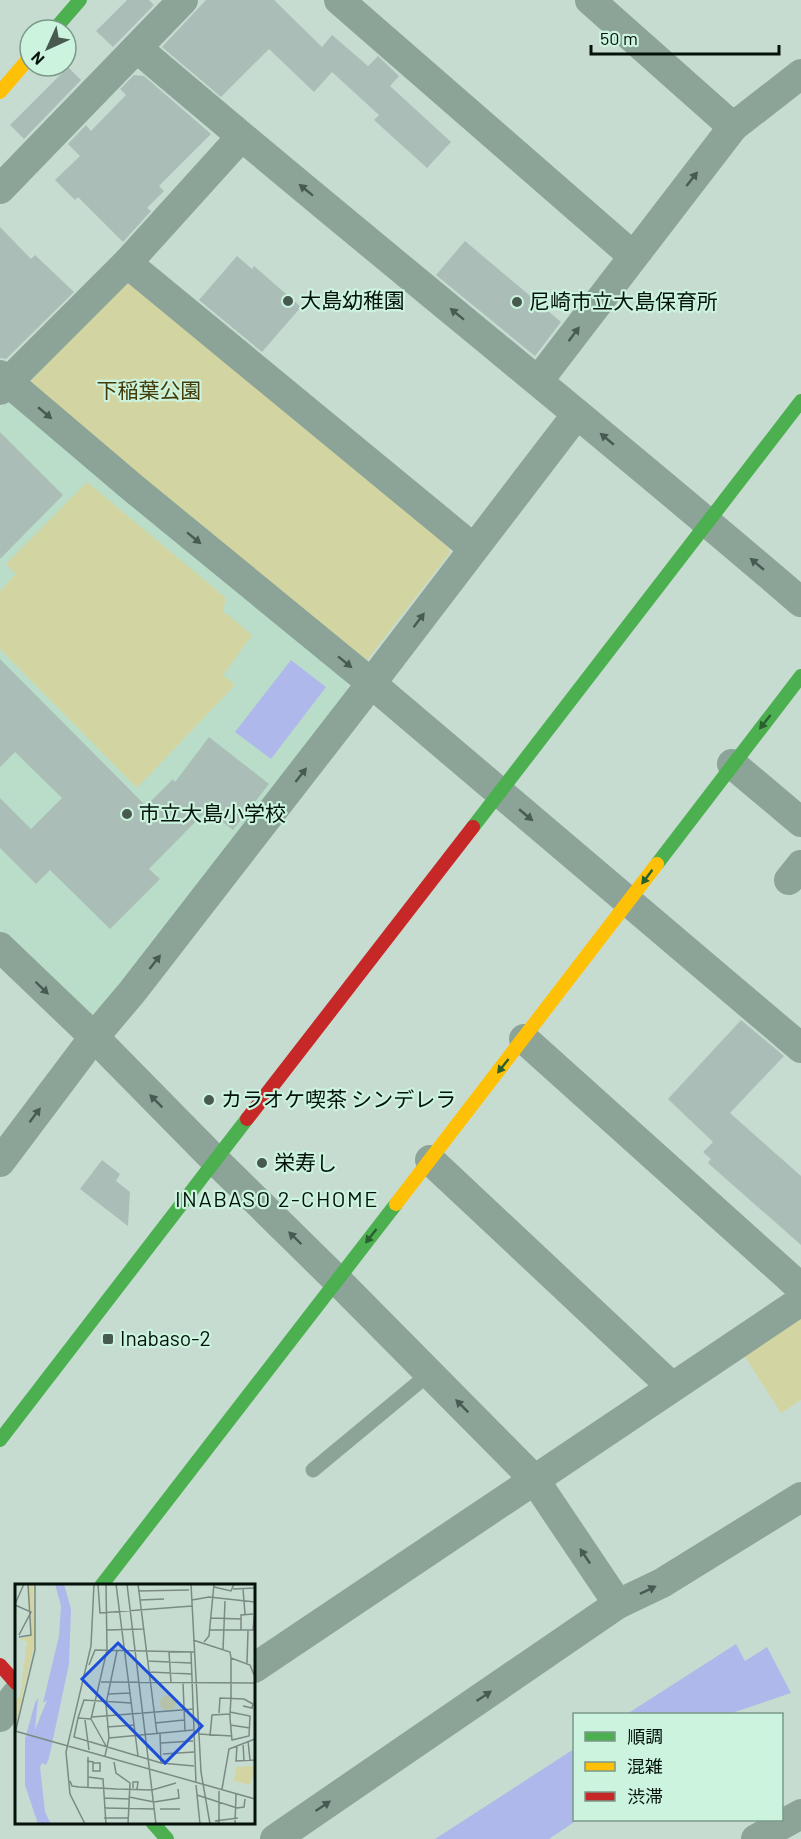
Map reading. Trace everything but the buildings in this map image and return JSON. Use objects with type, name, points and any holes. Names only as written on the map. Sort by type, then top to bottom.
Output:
[{"type":"street","points":[[64,18],[80,0]]},
{"type":"street","points":[[0,189],[183,0]]},
{"type":"street","points":[[339,0],[633,256]]},
{"type":"street","points":[[590,0],[733,127]]},
{"type":"street","points":[[137,48],[241,137],[708,522],[801,602]]},
{"type":"street","points":[[0,92],[18,71]]},
{"type":"street","points":[[538,381],[733,127],[801,74]]},
{"type":"street","points":[[241,137],[127,263],[2,382],[371,682],[801,1048]]},
{"type":"street","points":[[127,263],[473,549]]},
{"type":"street","points":[[0,1440],[801,401]]},
{"type":"street","points":[[0,1162],[94,1037],[132,992],[577,414]]},
{"type":"street","points":[[103,1584],[801,676]]},
{"type":"street","points":[[732,764],[801,822]]},
{"type":"street","points":[[0,947],[94,1037],[534,1479],[618,1604]]},
{"type":"street","points":[[524,1039],[801,1288]]},
{"type":"street","points":[[430,1160],[672,1387]]},
{"type":"street","points":[[255,1667],[801,1301]]},
{"type":"street","points":[[275,1839],[618,1604],[662,1582],[801,1497]]},
{"type":"street","points":[[0,1665],[15,1682]]},
{"type":"street","points":[[0,1717],[15,1696]]},
{"type":"street","points":[[756,1839],[801,1814]]},
{"type":"street","points":[[154,1824],[167,1839]]},
{"type":"lane","points":[[312,1470],[430,1373]]},
{"type":"shaded area","name":"市立大島小学校","points":[[14,402],[345,676],[349,695],[95,1015],[78,1011],[0,933],[0,408],[4,404]]},
{"type":"green space","name":"下稲葉公園","points":[[122,283],[141,285],[450,544],[449,554],[368,659],[356,661],[30,382]]},
{"type":"green space","points":[[87,482],[226,598],[223,611],[252,635],[223,675],[235,685],[137,788],[0,649],[0,591],[16,574],[6,564]]},
{"type":"green space","points":[[801,1313],[801,1400],[781,1413],[743,1354]]},
{"type":"water","points":[[291,660],[326,687],[271,759],[235,732]]},
{"type":"water","points":[[736,1644],[745,1661],[767,1647],[791,1693],[732,1713],[629,1713]]},
{"type":"water","points":[[573,1750],[573,1821],[576,1821],[549,1839],[435,1839]]},
{"type":"traffic: fast","points":[[64,18],[80,0]]},
{"type":"traffic: fast","points":[[473,827],[801,401]]},
{"type":"traffic: fast","points":[[657,864],[801,676]]},
{"type":"traffic: fast","points":[[0,1440],[247,1119]]},
{"type":"traffic: fast","points":[[103,1584],[396,1204]]},
{"type":"traffic: fast","points":[[154,1824],[167,1839]]},
{"type":"traffic: slow","points":[[0,92],[18,71]]},
{"type":"traffic: slow","points":[[396,1204],[657,864]]},
{"type":"traffic: jam","points":[[247,1119],[473,827]]},
{"type":"traffic: jam","points":[[0,1665],[15,1682]]},
{"type":"place","name":"大島幼稚園","points":[[288,301]]},
{"type":"place","name":"尼崎市立大島保育所","points":[[517,302]]},
{"type":"place","name":"市立大島小学校","points":[[127,814]]},
{"type":"place","name":"カラオケ喫茶 シンデレラ","points":[[209,1100]]},
{"type":"place","name":"栄寿し","points":[[262,1163]]},
{"type":"place","name":"Inabaso-2","points":[[108,1339]]},
{"type":"district","name":"INABASO 2-CHOME","points":[[277,1199]]}]
